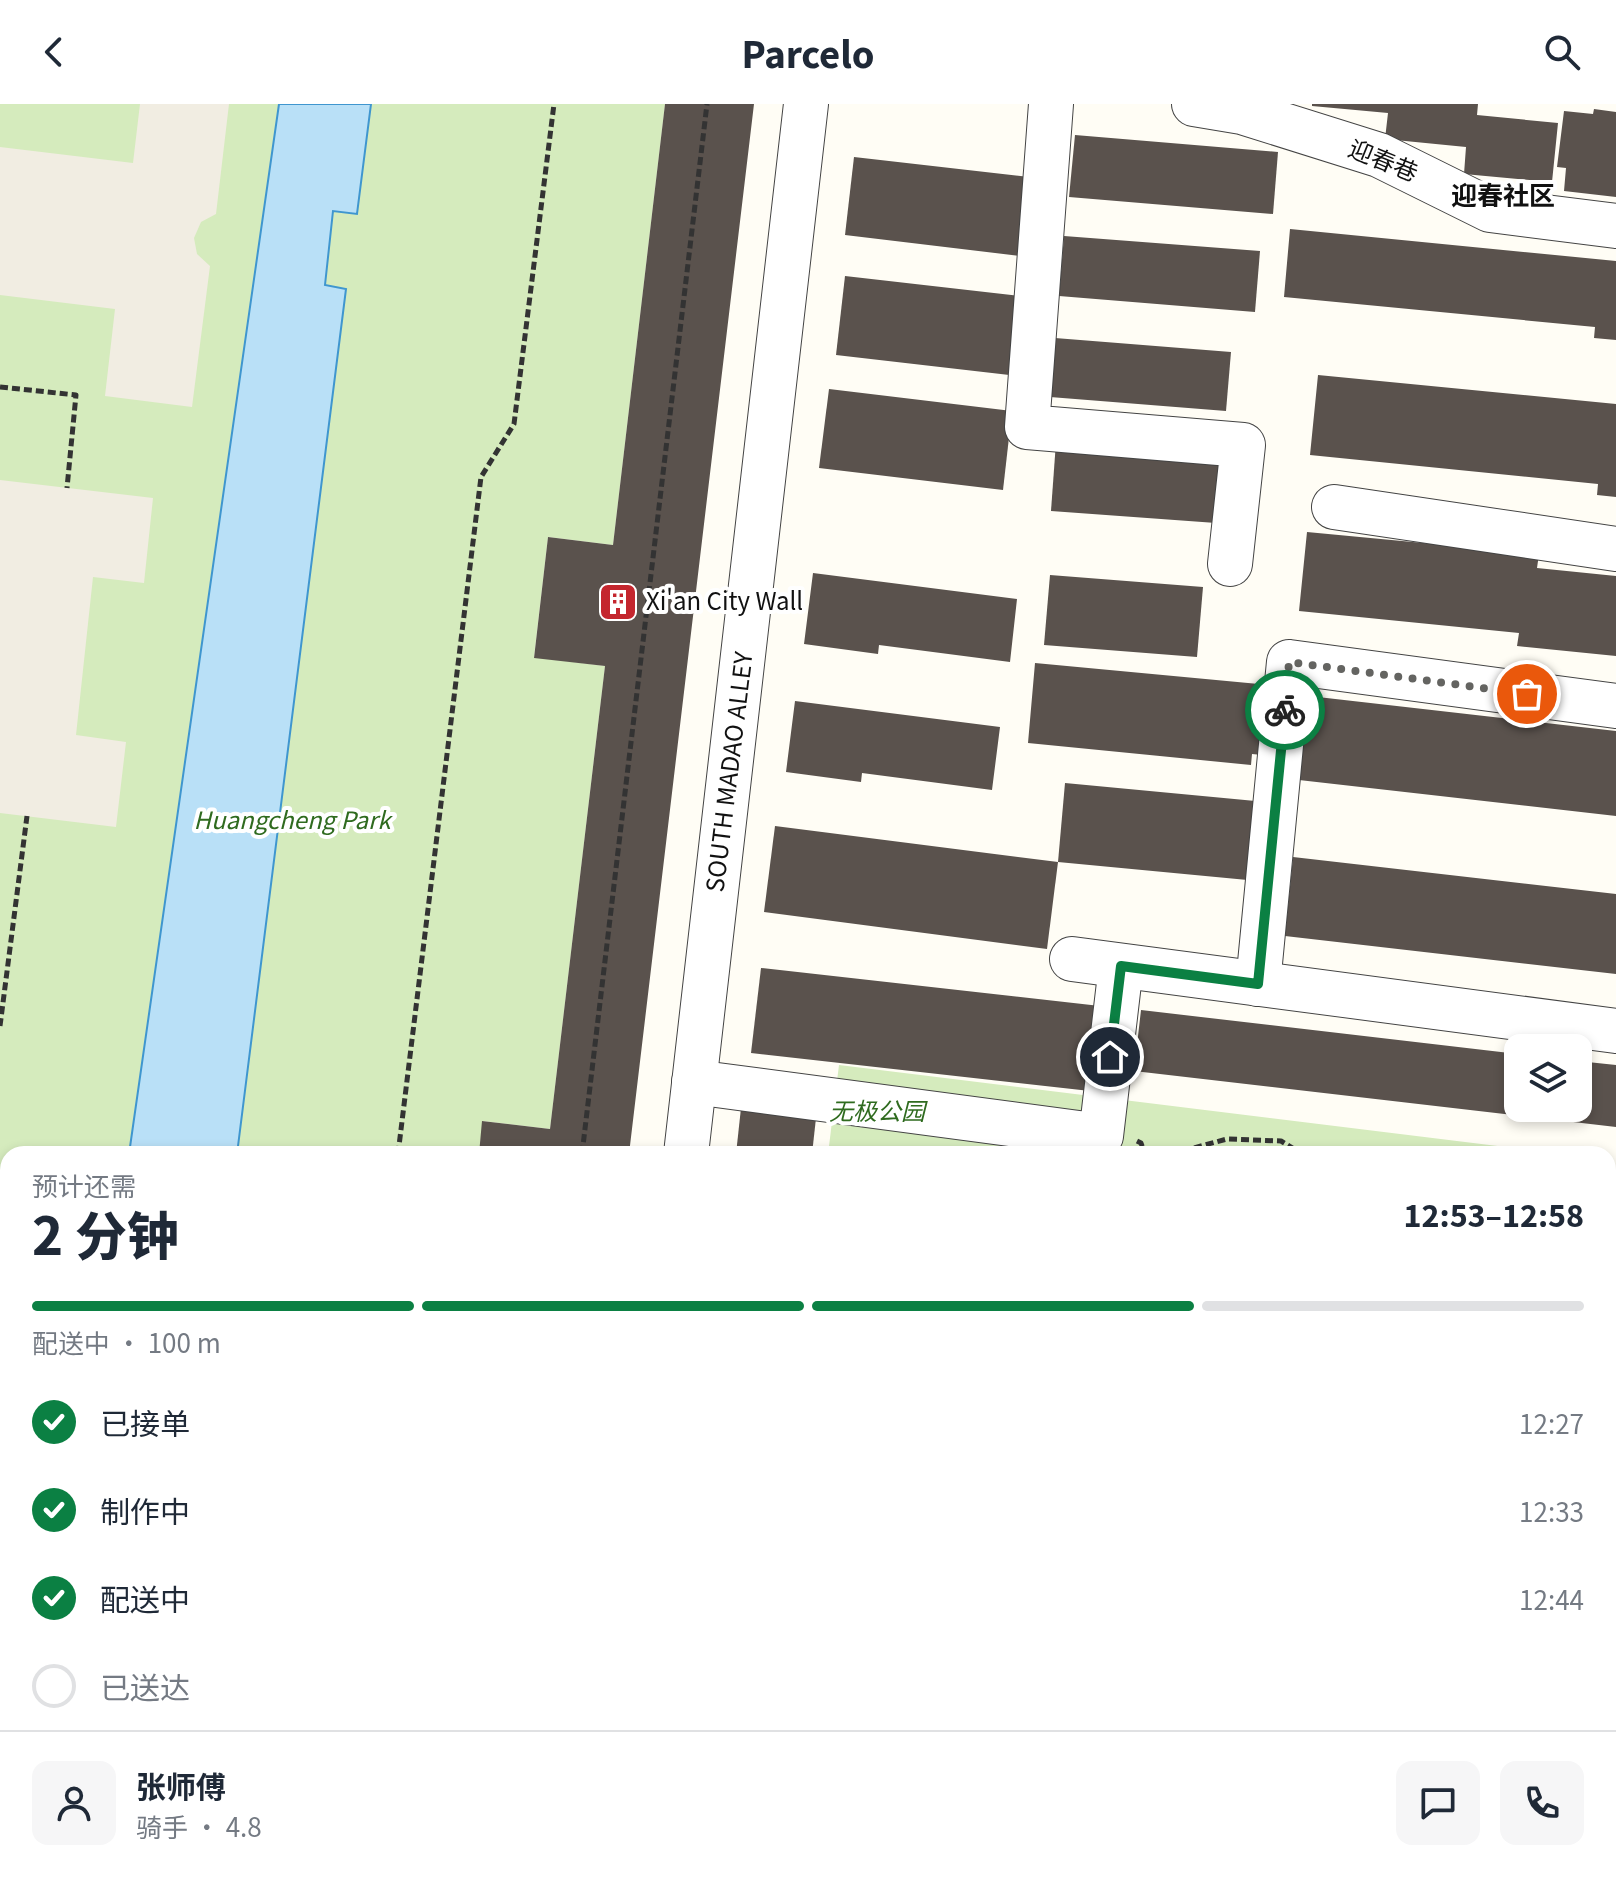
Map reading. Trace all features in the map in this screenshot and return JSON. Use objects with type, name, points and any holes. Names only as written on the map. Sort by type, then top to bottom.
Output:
[{"type":"street","name":"SOUTH MADAO ALLEY","points":[[687,1146],[806,104]]},
{"type":"street","points":[[1051,104],[1027,427],[1243,445],[1230,564]]},
{"type":"street","name":"迎春巷","points":[[1194,104],[1242,112],[1379,155],[1490,210],[1616,226]]},
{"type":"street","points":[[1334,507],[1616,549]]},
{"type":"street","points":[[1258,984],[1289,662],[1616,706]]},
{"type":"street","points":[[1072,959],[1616,1031]]},
{"type":"street","points":[[694,1082],[1101,1136],[1121,966]]},
{"type":"path","points":[[399,1146],[481,477],[514,424],[554,104]]},
{"type":"path","points":[[583,1146],[707,104]]},
{"type":"path","points":[[0,387],[76,395],[67,488]]},
{"type":"path","points":[[0,1026],[27,816]]},
{"type":"path","points":[[1201,1146],[1227,1139],[1281,1141],[1289,1146]]},
{"type":"green space","name":"Huangcheng Park","points":[[0,104],[665,104],[613,545],[548,537],[534,657],[605,666],[550,1129],[483,1121],[480,1146],[0,1146]]},
{"type":"green space","name":"无极公园","points":[[839,1065],[1498,1146],[829,1146]]},
{"type":"shaded area","points":[[140,104],[229,104],[216,214],[201,222],[194,238],[197,254],[210,266],[192,407],[105,396],[115,309],[0,295],[0,147],[133,163]]},
{"type":"shaded area","points":[[0,480],[153,498],[144,583],[93,577],[76,735],[126,742],[116,827],[0,813]]},
{"type":"water","points":[[279,104],[371,104],[357,214],[333,211],[325,285],[346,289],[238,1146],[130,1146]]},
{"type":"building","name":"Xi'an City Wall","points":[[665,104],[754,104],[630,1146],[480,1146],[482,1121],[550,1129],[605,666],[534,658],[548,537],[613,545]]},
{"type":"building","points":[[1312,104],[1478,104],[1477,115],[1558,123],[1552,182],[1464,174],[1466,147],[1385,139],[1388,113]]},
{"type":"building","points":[[1594,109],[1616,112],[1616,197],[1564,191],[1566,168],[1557,167],[1564,111],[1593,114]]},
{"type":"building","points":[[1075,135],[1278,152],[1273,214],[1069,197]]},
{"type":"building","points":[[854,157],[1038,178],[1028,257],[845,235]]},
{"type":"building","points":[[1290,229],[1616,261],[1616,340],[1594,338],[1595,327],[1284,297]]},
{"type":"building","points":[[1064,236],[1260,251],[1255,312],[1059,296]]},
{"type":"building","points":[[845,276],[1029,297],[1019,376],[836,355]]},
{"type":"building","points":[[1055,338],[1231,352],[1226,411],[1050,397]]},
{"type":"building","points":[[1318,375],[1616,404],[1616,497],[1597,495],[1598,484],[1310,455]]},
{"type":"building","points":[[829,389],[1012,411],[1003,490],[819,468]]},
{"type":"building","points":[[1056,442],[1221,453],[1216,523],[1051,511]]},
{"type":"building","points":[[1307,532],[1539,554],[1537,568],[1616,576],[1616,656],[1517,646],[1519,633],[1299,611]]},
{"type":"building","points":[[813,573],[1017,599],[1010,662],[879,645],[878,654],[804,644]]},
{"type":"building","points":[[1050,575],[1203,587],[1197,657],[1044,645]]},
{"type":"building","points":[[1035,663],[1279,686],[1273,756],[1252,754],[1251,765],[1028,743]]},
{"type":"building","points":[[1309,696],[1616,731],[1616,816],[1299,780]]},
{"type":"building","points":[[795,701],[1000,727],[992,790],[862,773],[861,782],[786,772]]},
{"type":"building","points":[[1065,783],[1266,802],[1258,881],[1058,862]]},
{"type":"building","points":[[775,826],[1058,862],[1047,949],[764,912]]},
{"type":"building","points":[[1293,857],[1616,894],[1616,974],[1285,936]]},
{"type":"building","points":[[761,968],[1100,1006],[1090,1091],[751,1053]]},
{"type":"building","points":[[1141,1010],[1504,1052],[1504,1114],[1134,1071]]},
{"type":"building","points":[[1592,1062],[1616,1065],[1616,1127],[1573,1122],[1592,1122]]},
{"type":"building","points":[[741,1108],[816,1118],[813,1146],[737,1146]]},
{"type":"way so far","points":[[1285,710],[1289,662],[1527,694]]},
{"type":"place","name":"Xi'an City Wall","points":[[618,602]]},
{"type":"district","name":"迎春社区","points":[[1503,196]]},
{"type":"route","points":[[1110,1057],[1121,966],[1258,984],[1285,710]]}]
